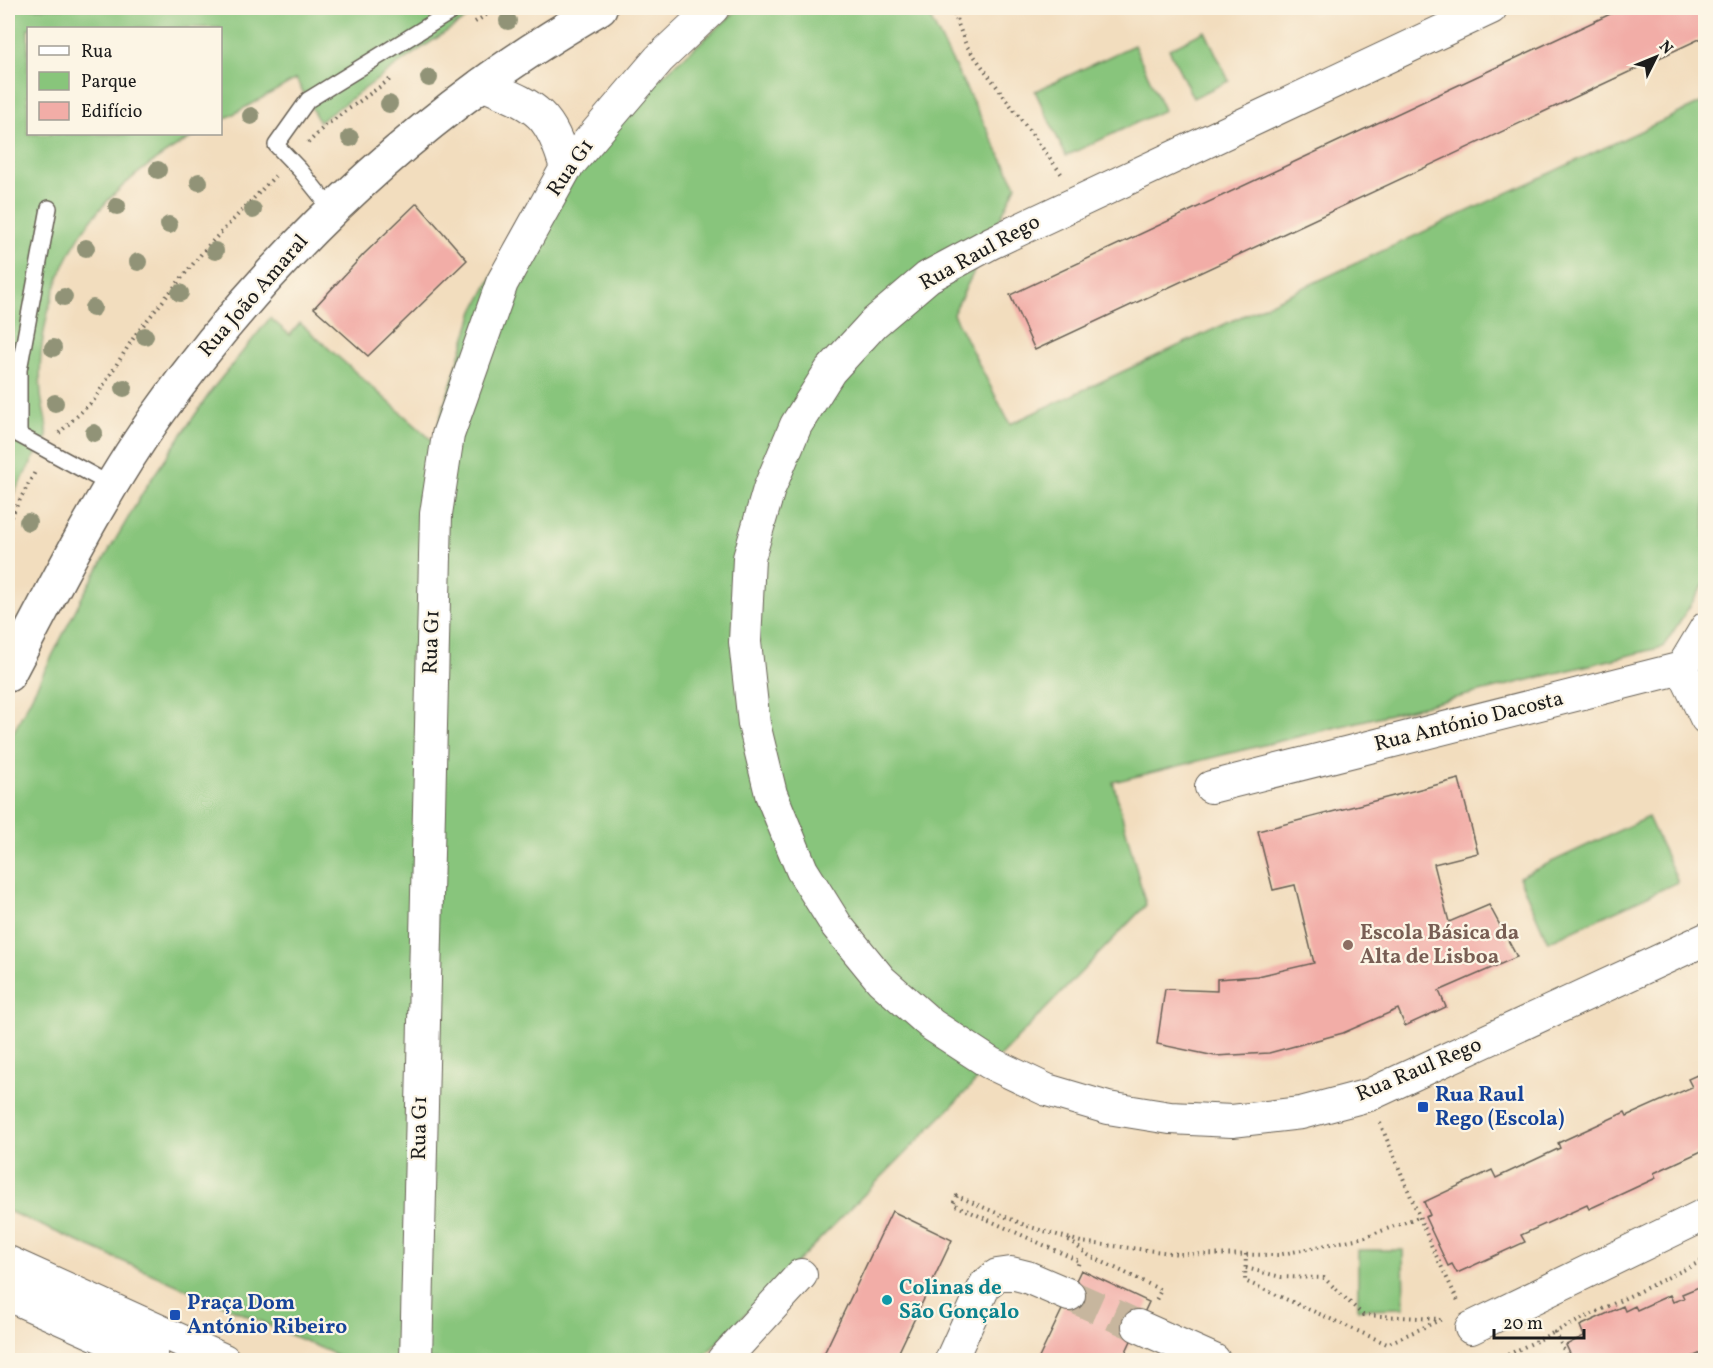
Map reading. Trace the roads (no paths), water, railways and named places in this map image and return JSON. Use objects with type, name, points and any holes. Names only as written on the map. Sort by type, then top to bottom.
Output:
[{"type":"street","name":"Rua João Amaral","points":[[8,675],[72,553],[111,485],[154,419],[251,295],[332,210],[420,132],[482,84],[600,8]]},
{"type":"street","name":"Rua G1","points":[[416,1360],[436,514],[448,435],[502,283],[566,168],[658,59],[713,8]]},
{"type":"street","name":"Rua Raul Rego","points":[[1491,8],[991,243],[928,277],[874,323],[830,371],[796,425],[769,489],[749,558],[745,642],[754,724],[771,794],[802,870],[837,926],[881,980],[932,1025],[990,1063],[1057,1093],[1107,1108],[1170,1118],[1232,1120],[1301,1113],[1369,1095],[1706,939]]},
{"type":"street","points":[[482,84],[528,104],[546,120],[559,141],[566,168]]},
{"type":"street","points":[[1706,628],[1682,668],[1706,718]]},
{"type":"street","name":"Rua António Dacosta","points":[[1210,787],[1682,668]]},
{"type":"street","points":[[1467,1318],[1706,1214]]},
{"type":"street","points":[[8,1262],[224,1360]]},
{"type":"street","points":[[951,1360],[985,1285],[997,1275],[1011,1273],[1027,1276],[1069,1295]]},
{"type":"street","points":[[723,1360],[801,1275]]},
{"type":"street","points":[[8,1295],[153,1360]]},
{"type":"street","points":[[1138,1326],[1214,1360]]},
{"type":"lane","points":[[332,210],[290,159],[276,146],[308,100],[457,8]]},
{"type":"lane","points":[[49,208],[20,370],[20,435],[111,485]]},
{"type":"tunnel","points":[[1069,1295],[1138,1326]]},
{"type":"place","name":"Escola Básica da Alta de Lisboa","points":[[1348,945]]},
{"type":"place","name":"Rua Raul Rego (Escola)","points":[[1423,1107]]},
{"type":"place","name":"Colinas de São Gonçalo","points":[[887,1300]]},
{"type":"place","name":"Praça Dom António Ribeiro","points":[[175,1315]]}]
